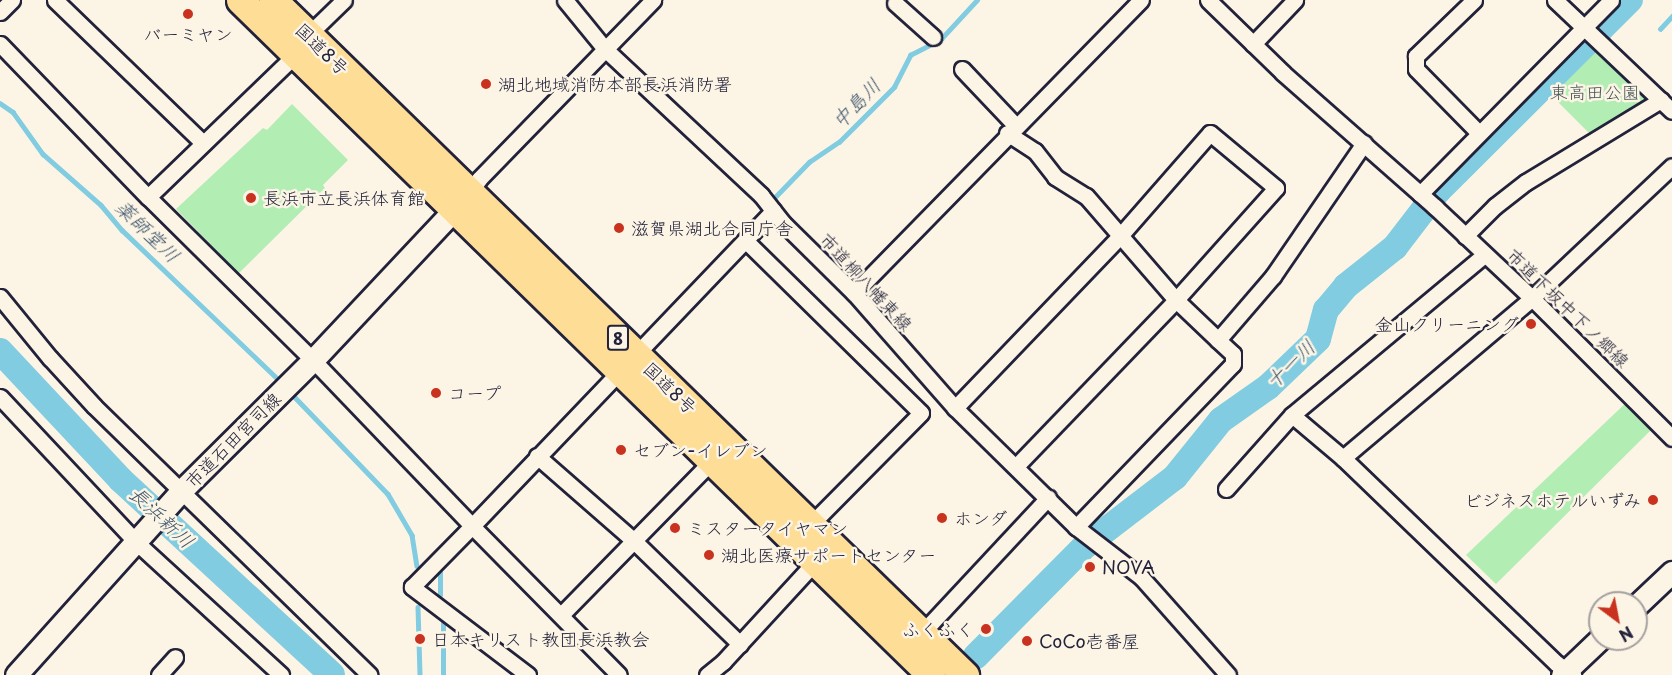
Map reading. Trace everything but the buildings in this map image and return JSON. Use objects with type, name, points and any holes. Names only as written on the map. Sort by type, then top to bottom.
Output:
[{"type":"highway","name":"国道8号","points":[[240,0],[302,45],[628,363],[811,524],[965,675]]},
{"type":"highway","name":"国道8号","points":[[273,0],[302,45]]},
{"type":"highway","name":"国道8号","points":[[628,363],[712,461],[931,675]]},
{"type":"street","points":[[0,12],[12,0]]},
{"type":"street","points":[[55,0],[202,143]]},
{"type":"street","points":[[148,197],[302,45],[344,0]]},
{"type":"street","name":"市道柳八幡東線","points":[[565,0],[605,49],[761,195],[773,211],[854,293],[955,408],[1076,527],[1164,600],[1228,675]]},
{"type":"street","points":[[463,201],[479,179],[653,0]]},
{"type":"street","points":[[854,293],[1011,129],[1141,0]]},
{"type":"street","name":"市道下坂中下ノ郷線","points":[[1208,0],[1253,44],[1532,298],[1672,438]]},
{"type":"street","points":[[1253,44],[1295,0]]},
{"type":"street","points":[[1474,0],[1416,56],[1416,69],[1478,132]]},
{"type":"street","points":[[1555,0],[1672,111]]},
{"type":"street","points":[[1427,200],[1478,132],[1590,33],[1611,0]]},
{"type":"street","points":[[894,1],[933,37]]},
{"type":"street","points":[[0,44],[148,197],[313,360],[619,675]]},
{"type":"street","points":[[962,69],[1011,129],[1035,151],[1059,180],[1086,196],[1119,237],[1176,300],[1233,354],[1233,364],[1076,527]]},
{"type":"street","points":[[1465,236],[1495,206],[1526,182],[1660,100]]},
{"type":"street","points":[[955,408],[1119,237],[1210,133],[1276,188],[1176,300],[1016,466]]},
{"type":"street","points":[[1218,340],[1273,276],[1364,143]]},
{"type":"street","points":[[1343,458],[1532,298],[1672,166]]},
{"type":"street","name":"市道石田宮司線","points":[[16,675],[177,497],[313,360],[463,201]]},
{"type":"street","points":[[528,675],[412,588],[773,211]]},
{"type":"street","points":[[746,241],[921,413],[811,524]]},
{"type":"street","points":[[1226,489],[1292,415],[1484,255]]},
{"type":"street","points":[[0,297],[50,358],[177,497],[370,675]]},
{"type":"street","points":[[0,397],[136,542],[280,675]]},
{"type":"street","points":[[1292,415],[1343,458],[1567,673],[1588,651]]},
{"type":"street","points":[[537,456],[634,541],[740,644]]},
{"type":"street","points":[[562,614],[712,461]]},
{"type":"street","points":[[921,633],[1048,498]]},
{"type":"street","points":[[707,675],[723,662],[815,562]]},
{"type":"street","points":[[1648,595],[1672,572]]},
{"type":"street","points":[[159,675],[176,657]]},
{"type":"green space","name":"東高田公園","points":[[1591,46],[1649,99],[1589,133],[1546,90]]},
{"type":"green space","name":"長浜市立長浜体育館","points":[[292,104],[348,160],[323,185],[325,188],[239,273],[176,209],[263,128],[267,130]]},
{"type":"green space","points":[[1630,399],[1654,427],[1496,584],[1466,555]]},
{"type":"waterway","name":"中島川","points":[[775,197],[809,162],[839,142],[894,87],[910,55],[941,39],[977,0]]},
{"type":"waterway","name":"十一川","points":[[976,656],[1085,546],[1175,477],[1221,420],[1268,387],[1318,339],[1326,310],[1346,286],[1395,247],[1438,191],[1630,0]]},
{"type":"waterway","points":[[1660,29],[1672,16]]},
{"type":"waterway","name":"薬師堂川","points":[[0,103],[13,112],[43,154],[101,205],[122,230],[278,379]]},
{"type":"waterway","name":"長浜新川","points":[[0,351],[121,480],[332,675]]},
{"type":"waterway","name":"薬師堂川","points":[[291,393],[388,494],[412,535],[417,566]]},
{"type":"waterway","points":[[440,572],[440,595]]},
{"type":"waterway","name":"薬師堂川","points":[[418,607],[420,675]]},
{"type":"waterway","points":[[443,621],[443,675]]},
{"type":"place","name":"バーミヤン","points":[[188,14]]},
{"type":"place","name":"湖北地域消防本部長浜消防署","points":[[486,84]]},
{"type":"place","name":"長浜市立長浜体育館","points":[[251,198]]},
{"type":"place","name":"滋賀県湖北合同庁舎","points":[[619,228]]},
{"type":"place","name":"金山クリーニング","points":[[1531,324]]},
{"type":"place","name":"コープ","points":[[436,393]]},
{"type":"place","name":"セブン-イレブン","points":[[621,450]]},
{"type":"place","name":"ビジネスホテルいずみ","points":[[1653,500]]},
{"type":"place","name":"ホンダ","points":[[942,518]]},
{"type":"place","name":"ミスタータイヤマン","points":[[675,528]]},
{"type":"place","name":"湖北医療サポートセンター","points":[[709,555]]},
{"type":"place","name":"NOVA","points":[[1090,567]]},
{"type":"place","name":"ふくふく","points":[[986,629]]},
{"type":"place","name":"日本キリスト教団長浜教会","points":[[420,639]]},
{"type":"place","name":"CoCo壱番屋","points":[[1027,641]]}]
